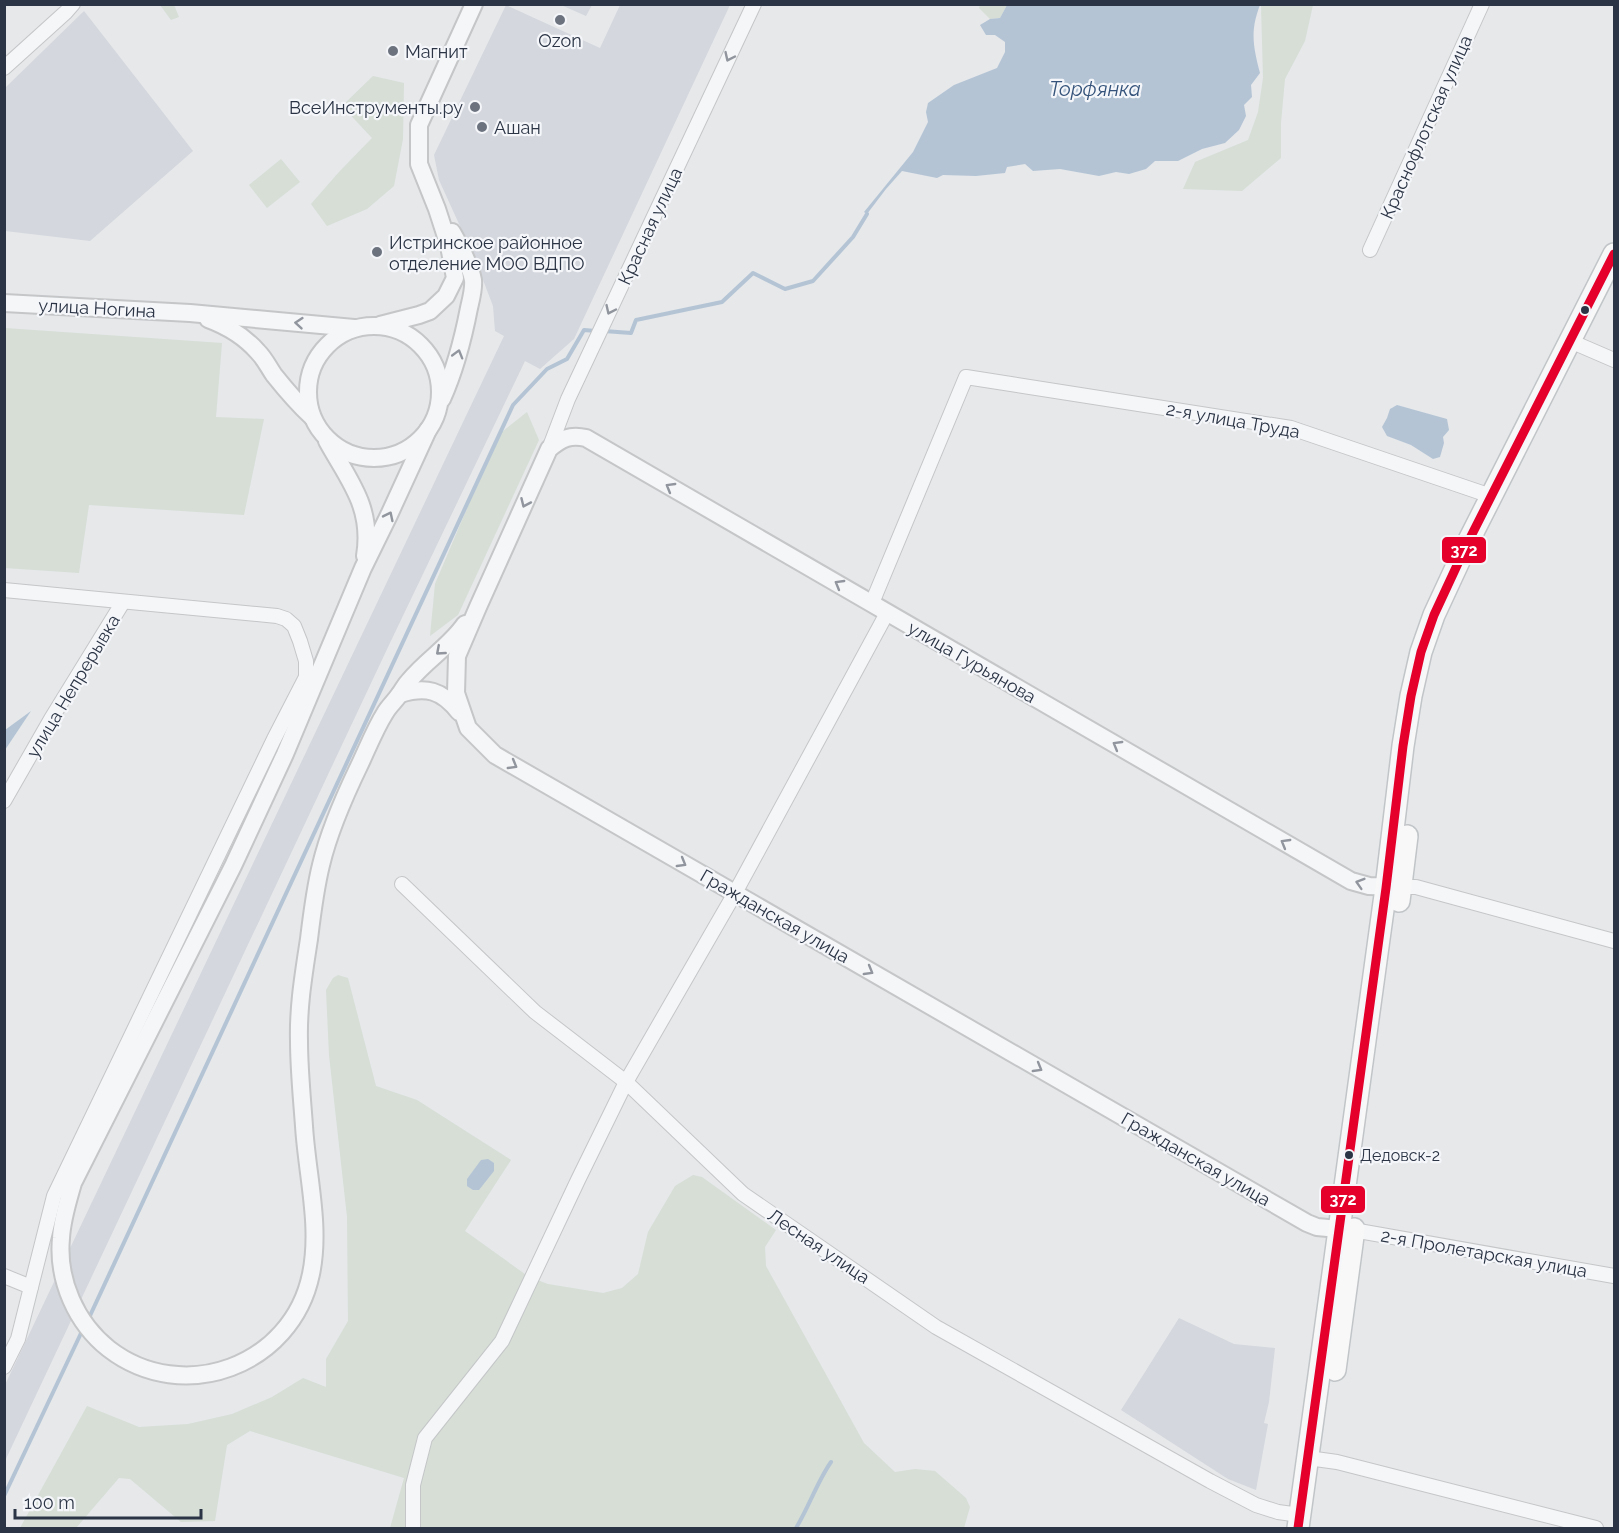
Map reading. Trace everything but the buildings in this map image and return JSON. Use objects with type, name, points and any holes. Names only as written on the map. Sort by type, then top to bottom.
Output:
[{"type":"main road","points":[[1303,1524],[1315,1459],[1394,887],[1434,657],[1445,623],[1576,344],[1614,254]]},
{"type":"main road","points":[[1394,887],[1403,746],[1421,652],[1434,615],[1491,496],[1576,344],[1614,283]]},
{"type":"street","points":[[4,68],[73,4]]},
{"type":"street","points":[[190,313],[357,328],[419,315],[430,311],[446,296],[455,278],[449,246],[419,164],[420,125],[474,4]]},
{"type":"street","name":"Красная улица","points":[[549,449],[568,399],[754,4]]},
{"type":"street","name":"Краснофлотская улица","points":[[1371,250],[1482,4]]},
{"type":"street","points":[[437,209],[460,245],[473,280],[472,295],[450,381],[363,568],[285,754],[233,866],[73,1183],[60,1248],[62,1271],[71,1300],[96,1338],[120,1357],[134,1364],[163,1374],[193,1376],[224,1371],[251,1358],[270,1345],[286,1328],[302,1302],[311,1273],[315,1230],[306,1154],[299,1040],[301,992],[321,864],[344,797],[387,709],[413,675],[462,630],[478,606]]},
{"type":"street","name":"улица Ногина","points":[[4,303],[190,313]]},
{"type":"street","points":[[190,313],[214,321],[247,341],[260,353],[274,375],[314,420],[353,486],[363,509],[367,534],[363,568]]},
{"type":"street","points":[[375,326],[402,332],[421,345],[428,354],[438,375],[440,386],[438,409]]},
{"type":"street","points":[[314,420],[308,398],[308,386],[314,364],[327,345],[357,328]]},
{"type":"street","points":[[1576,344],[1614,360]]},
{"type":"street","name":"2-я улица Труда","points":[[872,603],[966,377],[1291,428],[1491,496]]},
{"type":"street","points":[[326,438],[336,446],[357,456],[380,458],[391,456],[412,446],[428,430]]},
{"type":"street","name":"улица Гурьянова","points":[[549,449],[569,436],[586,438],[1351,881],[1369,886],[1394,887]]},
{"type":"street","name":"Гражданская улица","points":[[549,449],[457,656],[456,693],[468,728],[495,755],[1307,1223],[1317,1227],[1346,1229]]},
{"type":"street","points":[[4,590],[277,615],[294,626],[306,661],[306,677],[54,1196],[18,1339],[4,1367]]},
{"type":"street","name":"улица Непрерывка","points":[[4,801],[123,602]]},
{"type":"street","points":[[413,1528],[413,1485],[425,1438],[502,1341],[626,1082],[735,893],[887,613]]},
{"type":"street","points":[[400,694],[422,690],[444,695],[467,723]]},
{"type":"street","name":"Лесная улица","points":[[402,885],[536,1012],[626,1082],[743,1194],[936,1327],[1219,1486],[1256,1505],[1303,1524]]},
{"type":"street","points":[[1394,887],[1416,887],[1614,941]]},
{"type":"street","name":"2-я Пролетарская улица","points":[[1346,1229],[1614,1276]]},
{"type":"street","points":[[4,1276],[31,1287]]},
{"type":"street","points":[[1315,1459],[1337,1462],[1596,1528]]},
{"type":"shaded area","points":[[160,5],[174,5],[179,17],[171,20]]},
{"type":"shaded area","points":[[506,5],[600,48],[620,5],[730,5],[574,339],[540,369],[525,361],[5,1461],[4,1387],[504,336],[495,331],[493,306],[475,259],[439,180],[434,155]]},
{"type":"shaded area","points":[[561,5],[592,5],[586,16]]},
{"type":"shaded area","points":[[980,5],[1007,5],[1000,18],[990,19],[979,8]]},
{"type":"shaded area","points":[[1261,5],[1313,5],[1305,41],[1285,79],[1281,158],[1242,191],[1183,189],[1195,162],[1248,140],[1258,112],[1263,78]]},
{"type":"shaded area","points":[[84,11],[193,151],[90,241],[5,231],[5,88]]},
{"type":"shaded area","points":[[373,76],[404,83],[403,139],[394,186],[367,209],[327,226],[311,204],[372,138],[342,106]]},
{"type":"shaded area","points":[[281,159],[300,182],[267,208],[249,185]]},
{"type":"shaded area","points":[[5,328],[222,343],[216,417],[264,419],[244,515],[89,505],[79,573],[5,568]]},
{"type":"shaded area","points":[[527,412],[539,440],[458,615],[430,636],[435,584],[498,435]]},
{"type":"shaded area","points":[[338,975],[348,978],[376,1086],[417,1100],[511,1160],[465,1231],[529,1277],[548,1284],[603,1293],[622,1288],[638,1274],[648,1232],[675,1186],[693,1175],[702,1177],[776,1230],[765,1247],[766,1266],[864,1443],[895,1472],[915,1469],[935,1471],[966,1498],[970,1507],[964,1528],[390,1528],[404,1478],[250,1431],[227,1445],[215,1521],[181,1522],[130,1479],[119,1478],[76,1528],[20,1528],[87,1406],[139,1427],[188,1424],[232,1414],[272,1397],[303,1378],[326,1387],[326,1359],[348,1321],[347,1217],[329,1055],[326,990],[333,978]]},
{"type":"shaded area","points":[[1179,1318],[1234,1344],[1275,1348],[1269,1402],[1264,1423],[1268,1424],[1256,1490],[1228,1479],[1121,1410]]},
{"type":"water","name":"Торфянка","points":[[1007,5],[1260,5],[1254,39],[1260,73],[1251,85],[1252,97],[1244,105],[1246,116],[1239,130],[1225,143],[1202,149],[1178,161],[1155,161],[1146,169],[1129,174],[1116,172],[1099,176],[1060,169],[1033,171],[1025,164],[1007,167],[1005,173],[976,176],[943,175],[937,178],[902,171],[867,214],[864,212],[913,152],[928,122],[926,112],[928,103],[954,85],[997,68],[1005,52],[1005,42],[995,35],[986,35],[980,25],[990,19],[1000,18]]},
{"type":"water","points":[[1397,405],[1447,419],[1449,430],[1443,437],[1444,443],[1440,457],[1433,459],[1411,445],[1387,436],[1382,427],[1390,409]]},
{"type":"water","points":[[31,711],[5,750],[5,730]]},
{"type":"water","points":[[488,1159],[494,1163],[494,1171],[479,1190],[473,1190],[467,1186],[467,1179],[481,1160]]},
{"type":"waterway","points":[[604,331],[631,333],[636,320],[722,302],[753,273],[785,289],[813,281],[853,237],[867,214]]},
{"type":"waterway","points":[[88,1320],[513,405],[547,369],[567,359],[584,330],[596,331]]},
{"type":"waterway","points":[[4,1496],[83,1329]]},
{"type":"waterway","points":[[796,1528],[831,1462]]},
{"type":"transit line","name":"372","points":[[1298,1528],[1386,888],[1403,746],[1421,652],[1434,615],[1466,546],[1614,254]]},
{"type":"place","name":"Ozon","points":[[560,20]]},
{"type":"place","name":"Магнит","points":[[393,51]]},
{"type":"place","name":"ВсеИнструменты.ру","points":[[475,107]]},
{"type":"place","name":"Ашан","points":[[482,127]]},
{"type":"place","name":"Истринское районное отделение МОО ВДПО","points":[[377,252]]},
{"type":"place","name":"Дедовск-2","points":[[1349,1155]]}]
